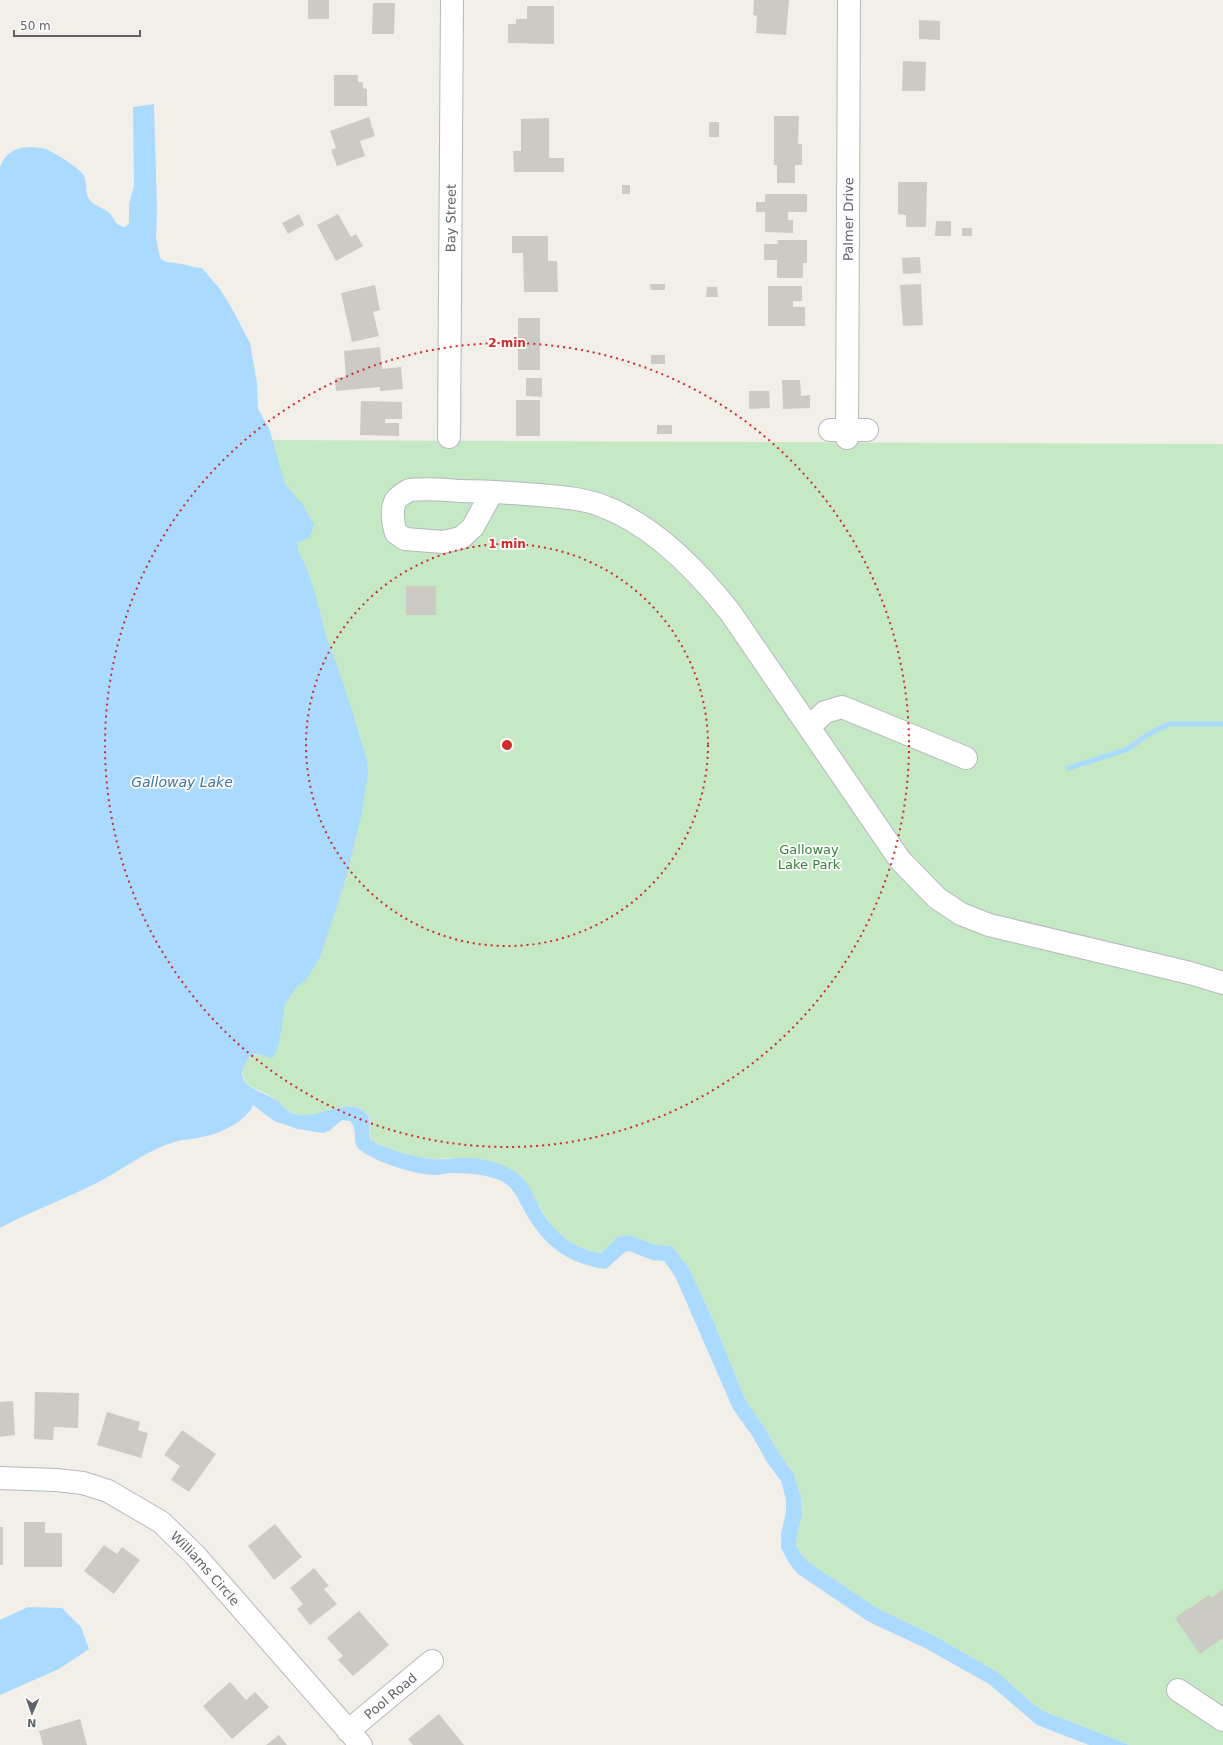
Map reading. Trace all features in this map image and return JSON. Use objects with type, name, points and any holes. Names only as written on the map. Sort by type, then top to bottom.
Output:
[{"type":"street","name":"Bay Street","points":[[449,437],[452,0]]},
{"type":"street","name":"Palmer Drive","points":[[848,432],[849,0]]},
{"type":"street","points":[[492,492],[575,499],[600,505],[643,528],[679,555],[709,586],[730,612],[900,860],[937,898],[961,914],[989,925],[1190,973],[1223,983]]},
{"type":"street","points":[[809,727],[825,712],[842,707],[966,758]]},
{"type":"street","name":"Williams Circle","points":[[0,1478],[10,1477],[83,1483],[108,1491],[161,1522],[195,1555],[354,1738]]},
{"type":"street","name":"Pool Road","points":[[354,1738],[432,1660]]},
{"type":"street","points":[[1178,1690],[1223,1720]]},
{"type":"green space","name":"Galloway Lake Park","points":[[0,439],[1223,444],[1223,1745],[1129,1745],[1045,1712],[1032,1703],[997,1672],[933,1635],[877,1608],[808,1562],[796,1545],[802,1514],[801,1498],[794,1474],[780,1455],[766,1430],[746,1401],[713,1320],[689,1268],[672,1246],[656,1245],[629,1235],[618,1237],[601,1253],[585,1250],[561,1235],[544,1213],[521,1175],[450,1158],[435,1159],[416,1157],[398,1152],[371,1141],[370,1118],[366,1112],[359,1108],[345,1107],[314,1115],[300,1115],[289,1111],[271,1096],[252,1087],[246,1082],[244,1079],[243,1069],[246,1060],[253,1055],[259,1054]]},
{"type":"water","name":"Galloway Lake","points":[[154,104],[157,212],[156,237],[160,258],[167,262],[202,268],[219,288],[230,305],[250,343],[257,383],[258,409],[269,428],[285,484],[303,505],[314,524],[309,537],[305,540],[297,542],[298,550],[307,569],[326,636],[342,679],[367,760],[368,774],[361,817],[345,881],[320,957],[308,977],[296,988],[285,1004],[279,1044],[273,1058],[258,1054],[250,1056],[242,1072],[243,1078],[251,1087],[276,1100],[288,1111],[294,1114],[314,1114],[347,1107],[361,1109],[366,1112],[369,1119],[371,1141],[394,1150],[417,1157],[433,1159],[476,1159],[507,1167],[513,1170],[524,1180],[548,1220],[562,1236],[590,1251],[601,1253],[618,1237],[629,1235],[656,1245],[672,1246],[689,1268],[713,1320],[746,1401],[766,1430],[780,1455],[794,1474],[801,1498],[802,1514],[796,1545],[808,1562],[877,1608],[933,1635],[997,1672],[1032,1703],[1045,1712],[1129,1745],[1089,1745],[1037,1725],[989,1684],[925,1648],[869,1622],[798,1574],[789,1563],[781,1548],[781,1534],[786,1512],[786,1500],[781,1481],[768,1464],[753,1437],[733,1409],[675,1276],[664,1261],[652,1260],[629,1251],[625,1252],[606,1269],[579,1262],[568,1257],[557,1250],[539,1233],[513,1191],[507,1184],[497,1179],[471,1174],[426,1174],[396,1167],[367,1155],[357,1147],[353,1125],[350,1121],[342,1120],[329,1131],[323,1133],[298,1129],[274,1121],[253,1105],[244,1117],[224,1130],[199,1138],[178,1141],[158,1148],[111,1175],[0,1228],[0,168],[6,156],[22,148],[35,147],[51,152],[81,172],[85,179],[87,194],[90,200],[108,212],[117,224],[125,227],[129,223],[129,204],[134,186],[133,107]]},
{"type":"water","points":[[28,1607],[62,1608],[81,1627],[89,1649],[59,1669],[0,1695],[0,1620]]},
{"type":"building","points":[[308,0],[329,0],[329,19],[308,19]]},
{"type":"building","points":[[754,0],[789,0],[786,35],[756,33],[757,16],[753,15]]},
{"type":"building","points":[[373,3],[395,3],[394,34],[372,34]]},
{"type":"building","points":[[527,6],[554,6],[554,44],[508,43],[508,24],[516,24],[516,19],[527,19]]},
{"type":"building","points":[[919,20],[940,21],[940,40],[919,39]]},
{"type":"building","points":[[903,61],[926,62],[925,91],[902,91]]},
{"type":"building","points":[[334,75],[358,75],[358,82],[363,82],[363,88],[367,89],[367,106],[334,106]]},
{"type":"building","points":[[774,116],[799,116],[798,144],[802,144],[802,165],[795,165],[795,183],[777,183],[777,165],[774,165]]},
{"type":"building","points":[[369,117],[375,136],[360,141],[365,156],[337,166],[331,150],[336,148],[330,131]]},
{"type":"building","points":[[549,118],[549,158],[564,158],[564,172],[514,172],[513,151],[521,151],[521,119]]},
{"type":"building","points":[[709,122],[719,122],[719,137],[709,137]]},
{"type":"building","points":[[898,182],[927,182],[926,227],[906,227],[906,215],[898,214]]},
{"type":"building","points":[[622,185],[630,185],[630,194],[622,194]]},
{"type":"building","points":[[765,194],[807,194],[807,212],[788,212],[788,220],[793,220],[793,233],[765,232],[765,212],[756,212],[756,202],[765,202]]},
{"type":"building","points":[[299,214],[304,225],[288,234],[282,223]]},
{"type":"building","points":[[338,214],[351,237],[356,234],[363,246],[336,261],[317,225]]},
{"type":"building","points":[[936,221],[951,221],[951,236],[935,236]]},
{"type":"building","points":[[962,228],[972,228],[972,236],[962,236]]},
{"type":"building","points":[[512,236],[548,236],[548,261],[557,261],[558,292],[524,292],[523,253],[512,253]]},
{"type":"building","points":[[777,240],[807,240],[807,263],[803,263],[803,278],[777,278],[777,260],[764,260],[764,244],[778,244]]},
{"type":"building","points":[[920,257],[921,273],[903,274],[902,258]]},
{"type":"building","points":[[650,284],[665,284],[665,290],[651,290]]},
{"type":"building","points":[[921,284],[923,325],[903,326],[900,285]]},
{"type":"building","points":[[375,285],[380,310],[373,312],[379,336],[352,342],[341,293]]},
{"type":"building","points":[[768,286],[802,286],[802,301],[793,301],[793,307],[805,307],[805,326],[768,326]]},
{"type":"building","points":[[707,287],[717,287],[718,297],[706,297]]},
{"type":"building","points":[[518,318],[540,318],[540,370],[518,370]]},
{"type":"building","points":[[380,347],[382,369],[401,367],[403,389],[380,391],[380,387],[336,391],[335,378],[346,377],[344,351]]},
{"type":"building","points":[[651,355],[665,355],[665,364],[651,364]]},
{"type":"building","points":[[526,378],[542,378],[542,397],[526,396]]},
{"type":"building","points":[[782,380],[800,380],[801,396],[810,395],[810,408],[783,409]]},
{"type":"building","points":[[749,391],[769,391],[770,408],[749,409]]},
{"type":"building","points":[[516,400],[540,400],[540,436],[516,436]]},
{"type":"building","points":[[361,401],[402,402],[402,419],[385,419],[385,423],[399,423],[399,436],[360,435]]},
{"type":"building","points":[[657,425],[672,425],[672,434],[657,434]]},
{"type":"building","points":[[406,586],[436,586],[436,615],[406,615]]},
{"type":"building","points":[[35,1392],[79,1393],[78,1428],[54,1427],[53,1440],[34,1439]]},
{"type":"building","points":[[13,1401],[15,1435],[0,1437],[0,1402]]},
{"type":"building","points":[[107,1412],[140,1422],[138,1430],[148,1433],[141,1458],[97,1445]]},
{"type":"building","points":[[182,1430],[216,1454],[189,1492],[171,1480],[180,1466],[164,1455]]},
{"type":"building","points":[[24,1522],[45,1522],[45,1533],[62,1533],[62,1567],[24,1567]]},
{"type":"building","points":[[275,1524],[302,1557],[274,1580],[248,1546]]},
{"type":"building","points":[[0,1527],[3,1527],[3,1565],[0,1565]]},
{"type":"building","points":[[104,1545],[117,1554],[122,1547],[140,1560],[114,1594],[84,1571]]},
{"type":"building","points":[[314,1568],[329,1586],[324,1589],[337,1604],[310,1625],[297,1609],[303,1604],[290,1588]]},
{"type":"building","points":[[1223,1589],[1223,1638],[1200,1654],[1175,1618],[1209,1595],[1211,1598]]},
{"type":"building","points":[[359,1611],[389,1645],[353,1676],[338,1660],[343,1656],[327,1638]]},
{"type":"building","points":[[230,1682],[246,1700],[255,1692],[269,1707],[232,1739],[203,1706]]},
{"type":"building","points":[[439,1714],[464,1745],[413,1745],[408,1739]]},
{"type":"building","points":[[80,1719],[87,1745],[43,1745],[39,1731]]},
{"type":"building","points":[[279,1735],[287,1745],[266,1745]]},
{"type":"waterway","points":[[1069,768],[1128,749],[1147,735],[1169,724],[1223,724]]}]
